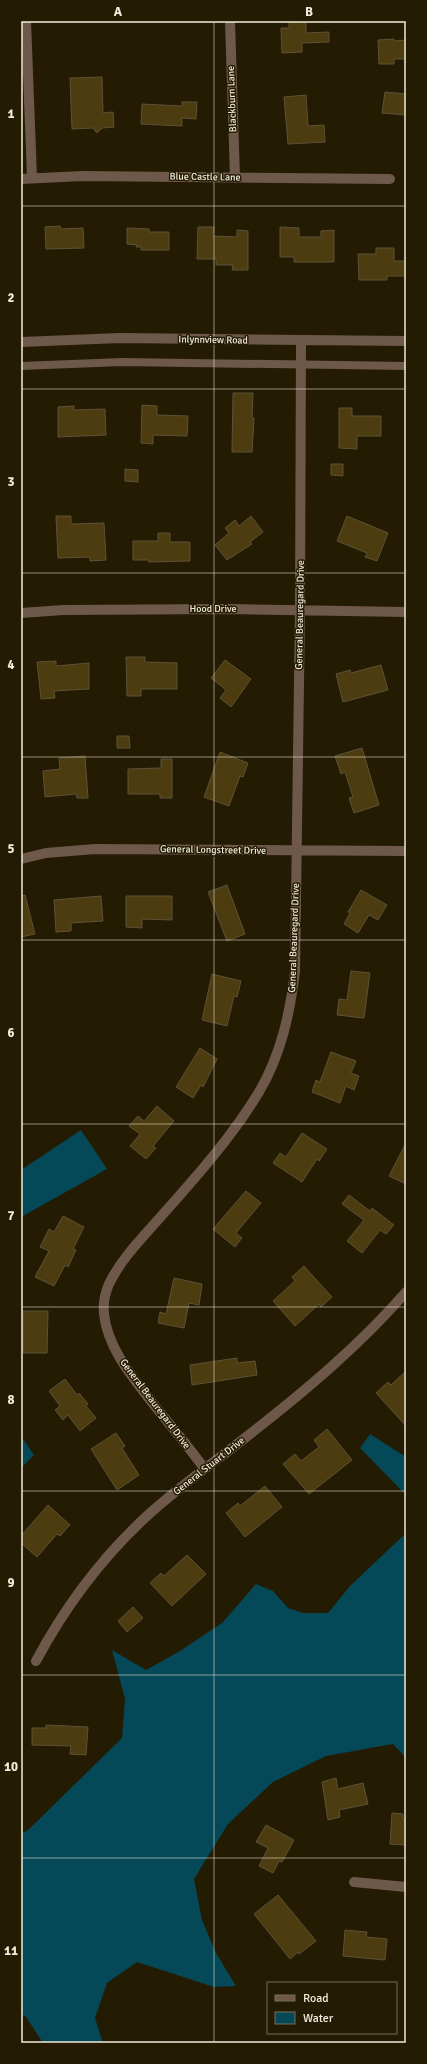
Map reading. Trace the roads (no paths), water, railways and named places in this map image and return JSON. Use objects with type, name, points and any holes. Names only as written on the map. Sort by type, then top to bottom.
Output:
[{"type":"street","points":[[26,21],[32,178]]},
{"type":"street","name":"Blackburn Lane","points":[[230,21],[235,178]]},
{"type":"street","name":"Blue Castle Lane","points":[[21,179],[82,176],[390,179]]},
{"type":"street","name":"Inlynnview Road","points":[[21,342],[120,338],[406,341]]},
{"type":"street","name":"General Beauregard Drive","points":[[205,1469],[129,1372],[117,1353],[108,1332],[104,1313],[104,1297],[109,1285],[133,1248],[211,1158],[248,1109],[272,1067],[283,1035],[291,1003],[295,971],[302,341]]},
{"type":"street","name":"Hood Drive","points":[[21,613],[63,610],[227,609],[406,612]]},
{"type":"street","name":"General Longstreet Drive","points":[[21,859],[46,853],[95,849],[406,851]]},
{"type":"street","name":"General Stuart Drive","points":[[36,1661],[68,1607],[91,1575],[148,1515],[317,1379],[358,1343],[406,1292]]},
{"type":"street","points":[[354,1882],[406,1887]]},
{"type":"lane","points":[[21,366],[106,362],[406,366]]},
{"type":"water","points":[[81,1130],[107,1169],[21,1217],[21,1170]]},
{"type":"water","points":[[370,1434],[406,1457],[406,1495],[360,1448]]},
{"type":"water","points":[[21,1436],[34,1455],[21,1468]]},
{"type":"water","points":[[406,1533],[406,1758],[393,1744],[326,1756],[273,1782],[228,1824],[194,1879],[202,1920],[216,1953],[236,1986],[214,1987],[137,1962],[107,1983],[95,2018],[103,2043],[43,2043],[26,2017],[21,2014],[21,1833],[27,1831],[122,1738],[125,1699],[112,1650],[146,1670],[180,1651],[222,1623],[256,1584],[273,1591],[288,1608],[303,1613],[328,1613],[350,1586]]}]
